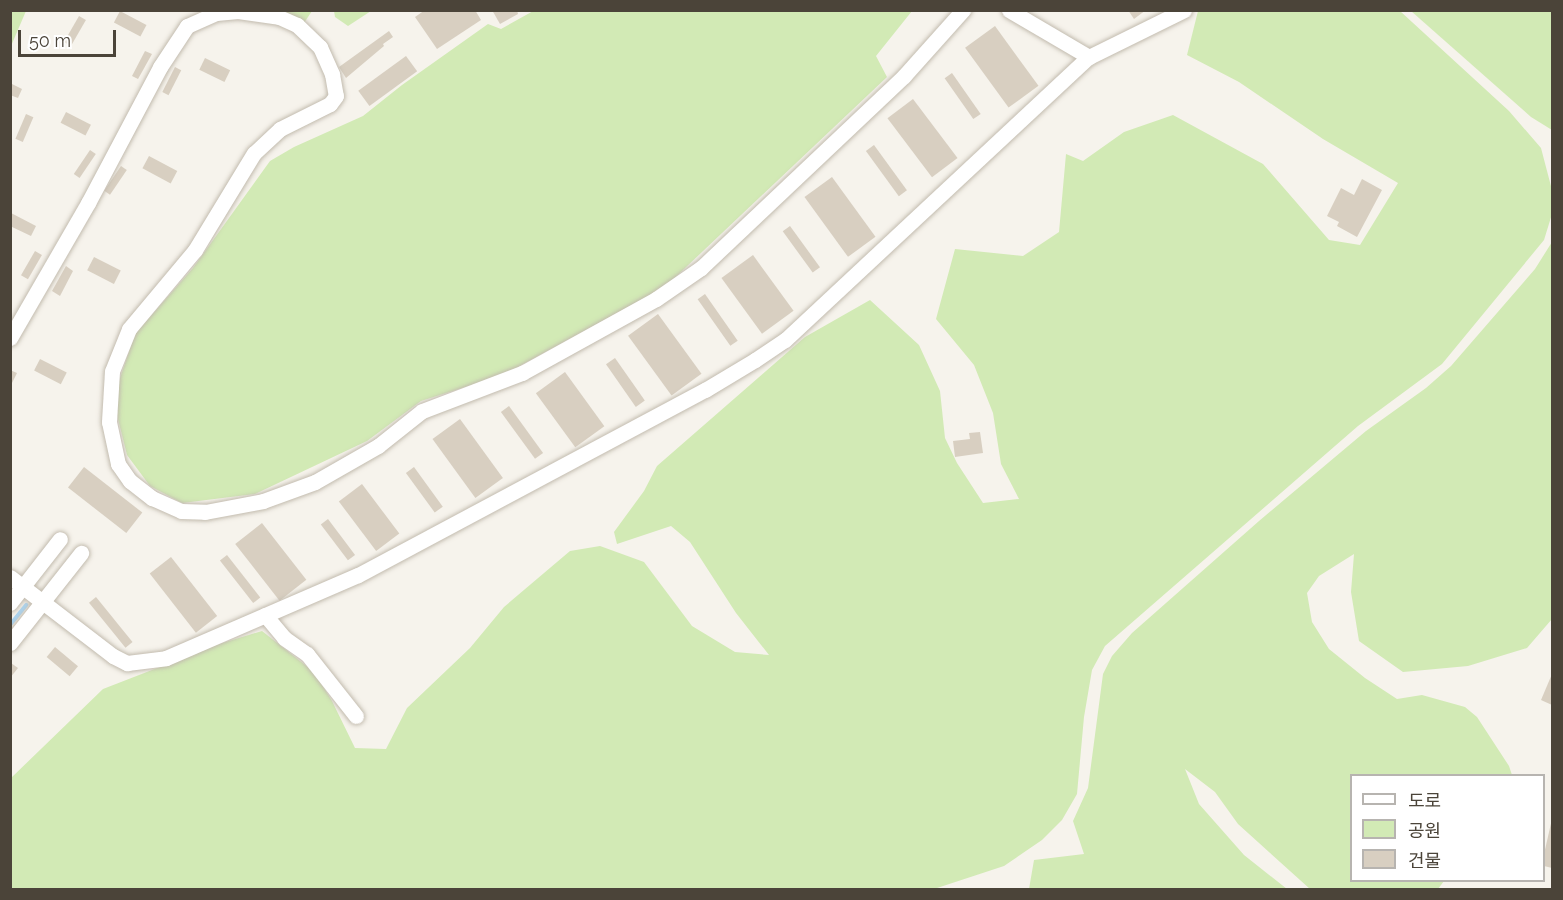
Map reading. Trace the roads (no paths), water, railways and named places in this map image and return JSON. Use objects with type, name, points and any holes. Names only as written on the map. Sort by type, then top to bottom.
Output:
[{"type":"street","points":[[10,338],[88,203],[160,67],[186,26],[216,13],[238,11],[279,17],[297,25],[320,47],[332,74],[336,96],[330,104],[280,129],[254,153],[195,250],[129,329],[112,371],[109,422],[118,464],[130,481],[152,498],[181,511],[205,512],[263,501],[315,482],[378,446],[422,411],[522,374],[656,299],[701,268],[904,76],[963,10]]},
{"type":"street","points":[[1009,10],[1089,57]]},
{"type":"street","points":[[10,577],[113,656],[127,663],[166,658],[358,575],[705,390],[785,340],[1089,57],[1184,10]]},
{"type":"street","points":[[10,603],[60,539]]},
{"type":"street","points":[[10,643],[81,553]]},
{"type":"street","points":[[265,615],[284,638],[307,654],[356,716]]},
{"type":"waterway","points":[[10,625],[26,605]]}]
